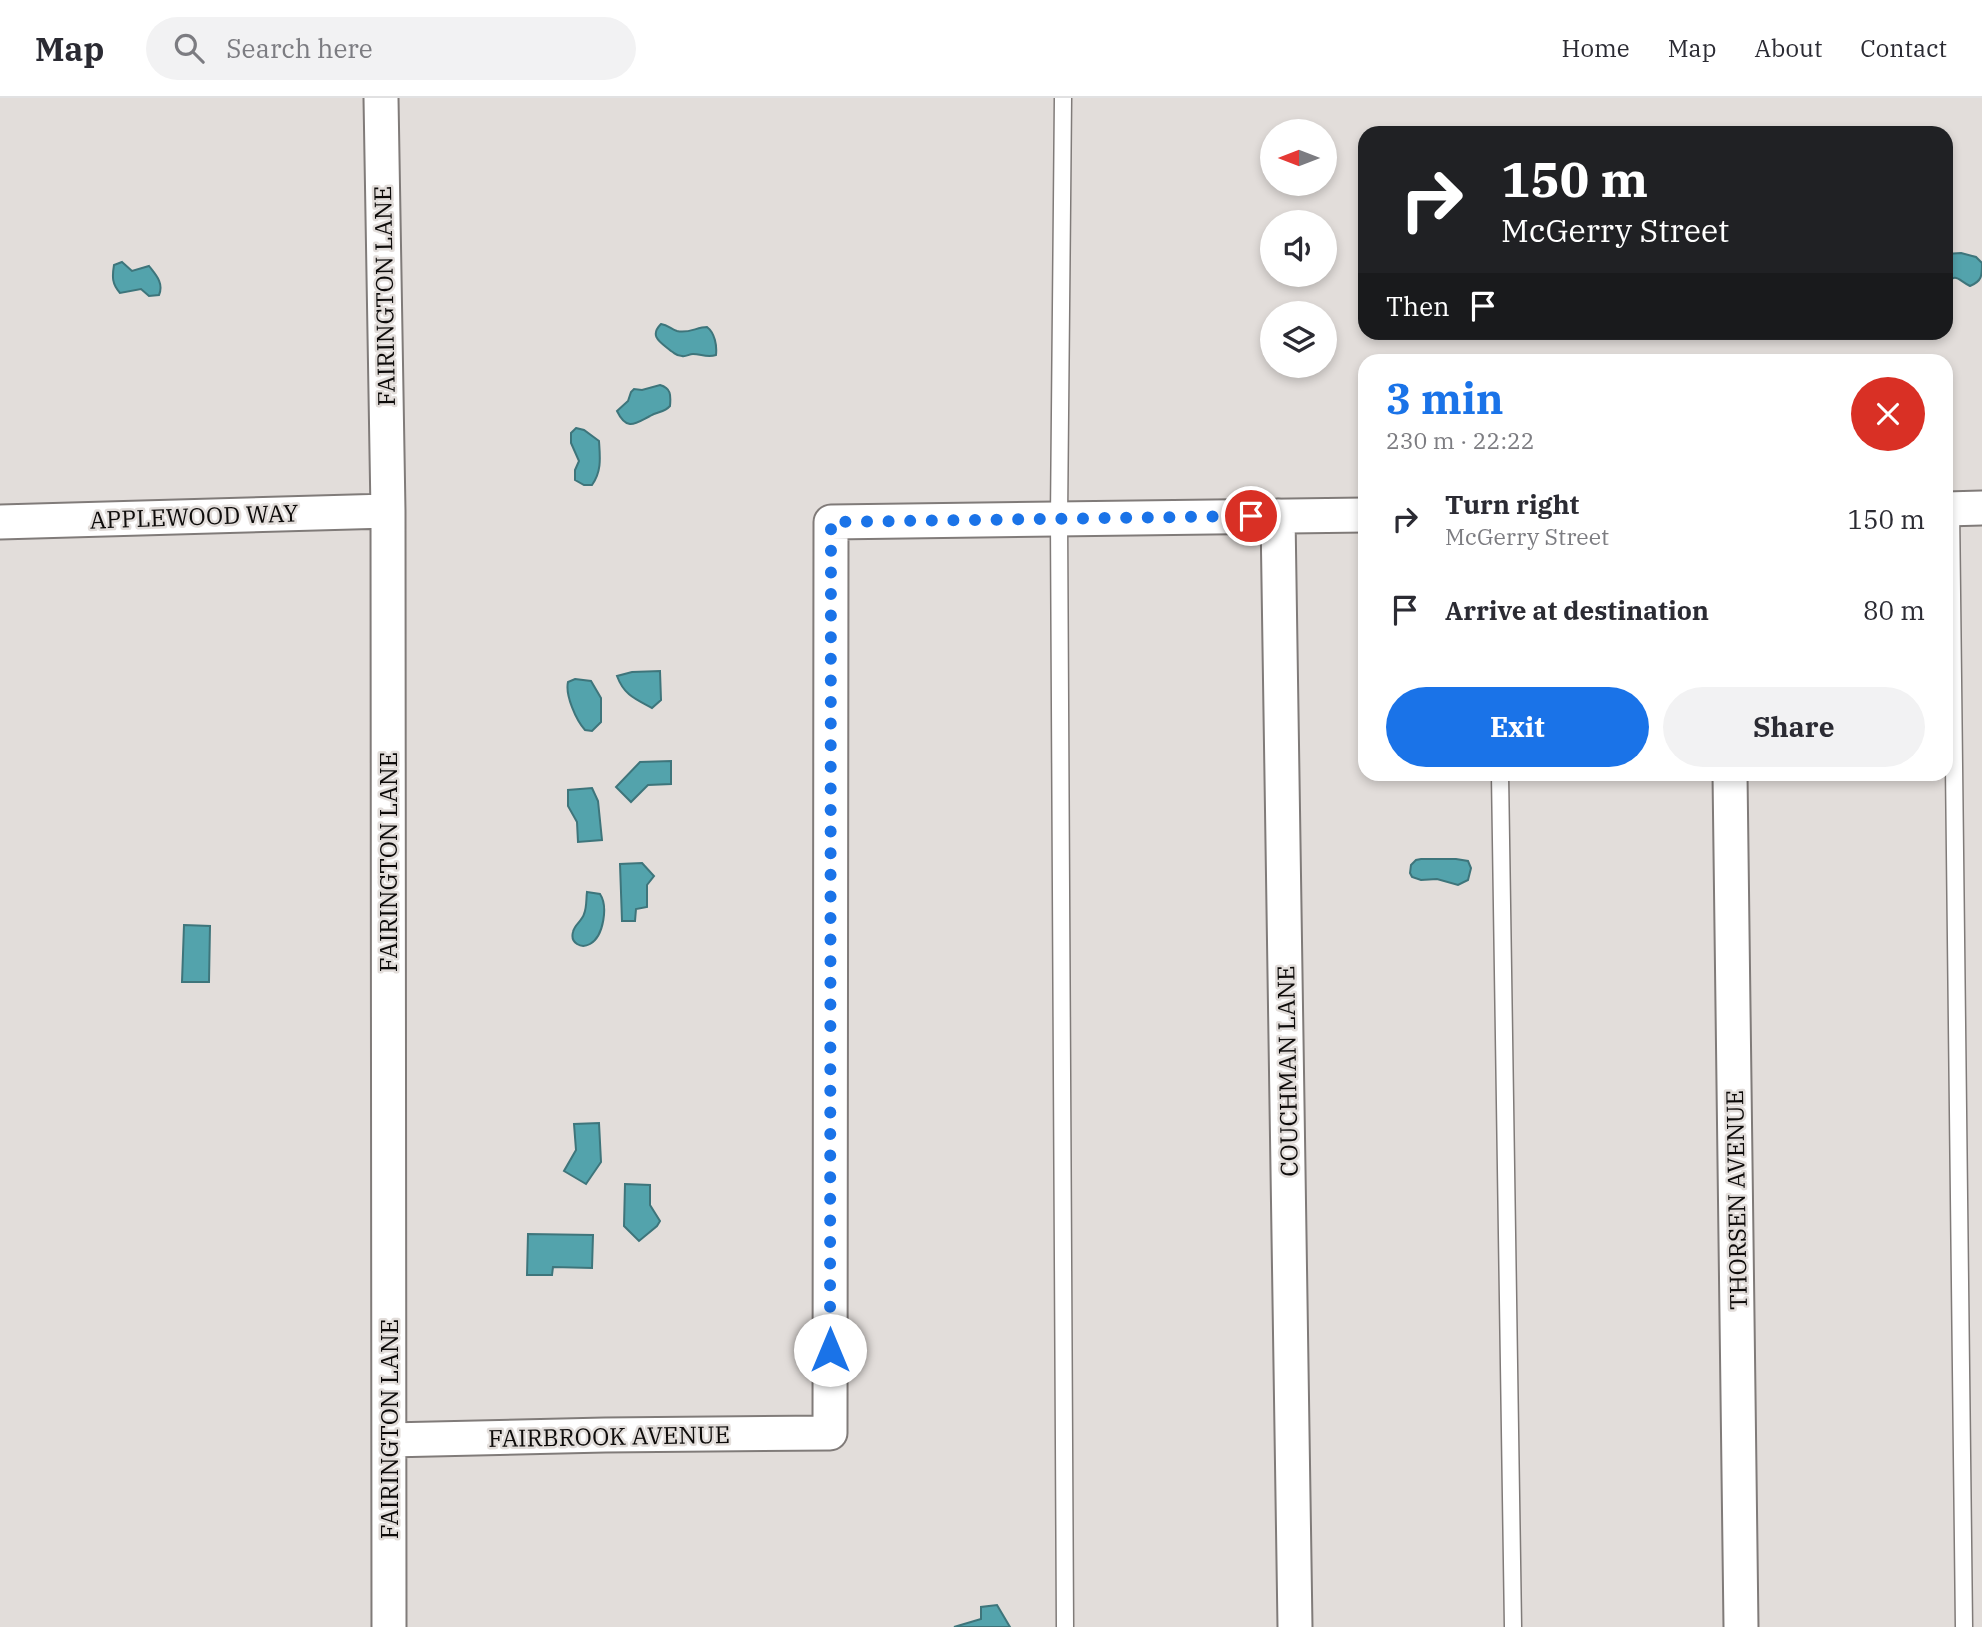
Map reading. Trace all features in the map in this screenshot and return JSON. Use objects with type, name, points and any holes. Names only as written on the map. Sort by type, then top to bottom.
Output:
[{"type":"street","name":"FAIRINGTON LANE","points":[[381,98],[388,511],[389,1627]]},
{"type":"street","name":"APPLEWOOD WAY","points":[[0,522],[388,511]]},
{"type":"street","points":[[1059,519],[1358,515]]},
{"type":"street","name":"COUCHMAN LANE","points":[[1278,516],[1295,1627]]},
{"type":"street","name":"FAIRBROOK AVENUE","points":[[389,1440],[830,1433],[831,522],[1059,519]]},
{"type":"street","name":"THORSEN AVENUE","points":[[1731,781],[1741,1627]]},
{"type":"lane","points":[[1062,98],[1059,519],[1065,1627]]},
{"type":"lane","points":[[1960,508],[1964,1627]]},
{"type":"lane","points":[[1500,781],[1513,1627]]},
{"type":"water","points":[[1953,254],[1976,257],[1982,263],[1977,282],[1970,286],[1953,278]]},
{"type":"water","points":[[122,262],[132,271],[149,266],[160,283],[159,295],[149,296],[141,289],[120,293],[114,283],[113,273],[114,265]]},
{"type":"water","points":[[661,324],[681,332],[707,327],[715,340],[716,355],[676,355],[656,336]]},
{"type":"water","points":[[660,385],[669,392],[670,406],[636,423],[624,422],[617,411],[628,401],[631,392],[634,389],[642,390]]},
{"type":"water","points":[[576,428],[584,430],[599,441],[599,469],[592,485],[584,485],[575,480],[579,461],[571,443],[571,433]]},
{"type":"water","points":[[660,671],[661,700],[652,708],[627,692],[617,676],[632,672]]},
{"type":"water","points":[[575,679],[591,681],[601,698],[601,722],[592,731],[585,730],[582,726],[570,700],[568,682]]},
{"type":"water","points":[[671,761],[671,784],[648,785],[631,802],[616,787],[640,762]]},
{"type":"water","points":[[592,788],[598,801],[602,840],[578,842],[577,822],[568,806],[568,790]]},
{"type":"water","points":[[1421,859],[1468,861],[1471,868],[1468,880],[1458,885],[1437,879],[1421,880],[1412,877],[1411,865]]},
{"type":"water","points":[[642,863],[654,876],[647,885],[647,907],[636,909],[635,921],[622,921],[620,864]]},
{"type":"water","points":[[587,892],[600,894],[604,913],[599,934],[590,944],[583,946],[577,944],[572,936],[585,911]]},
{"type":"water","points":[[184,925],[210,926],[209,982],[182,982]]},
{"type":"water","points":[[599,1123],[601,1162],[586,1184],[564,1171],[576,1150],[574,1124]]},
{"type":"water","points":[[625,1184],[650,1185],[650,1205],[660,1221],[639,1241],[624,1226]]},
{"type":"water","points":[[528,1234],[593,1235],[592,1268],[553,1267],[552,1275],[527,1275]]},
{"type":"water","points":[[997,1605],[1010,1627],[954,1627],[981,1619],[981,1607]]},
{"type":"route","points":[[830,1350],[831,522],[1251,516]]}]
